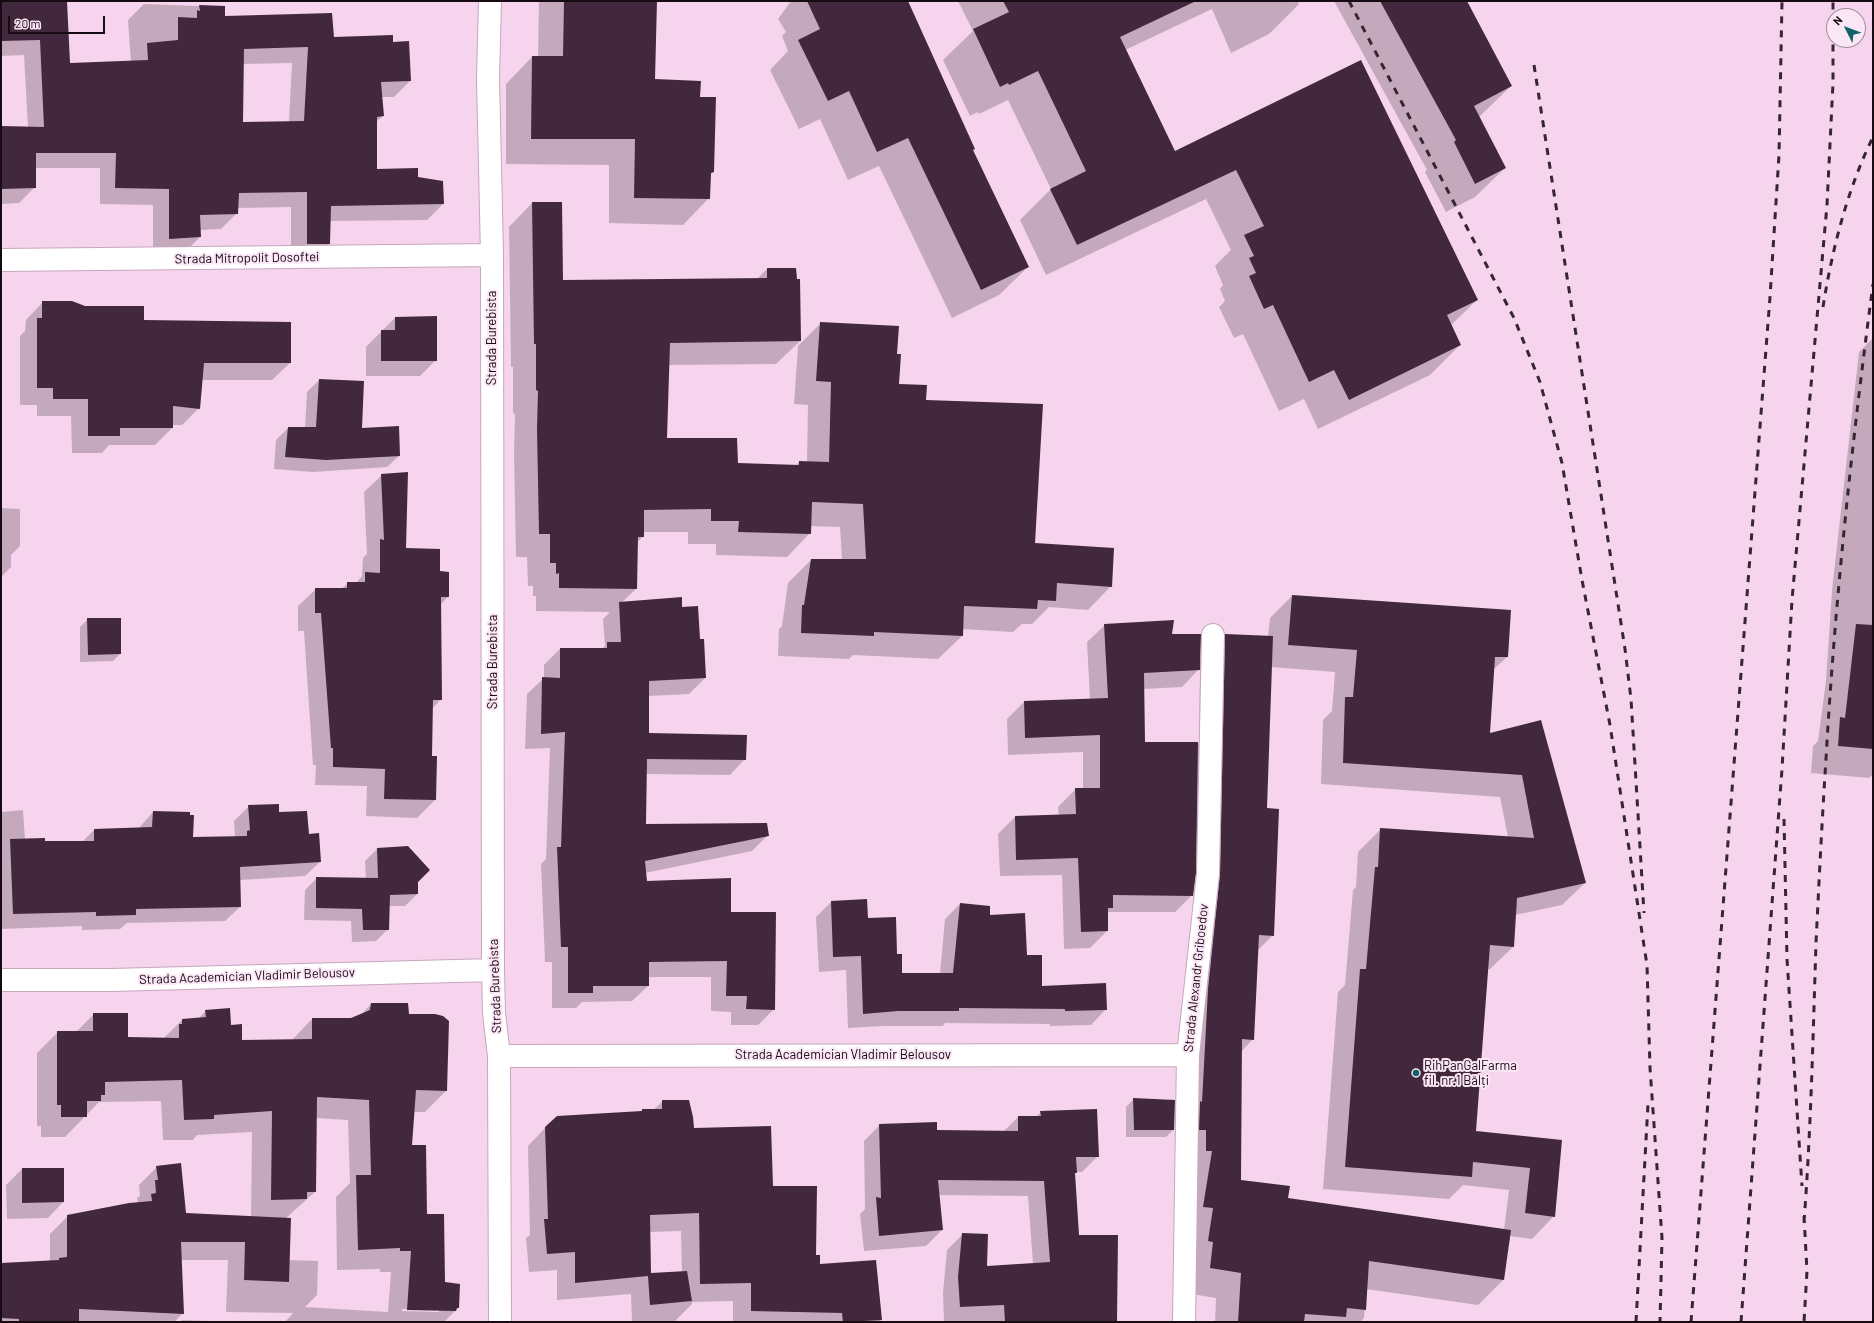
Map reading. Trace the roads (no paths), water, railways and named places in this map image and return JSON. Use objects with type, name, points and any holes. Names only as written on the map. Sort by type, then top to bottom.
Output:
[{"type":"street","name":"Strada Burebista","points":[[490,1],[488,78],[492,255],[493,970],[494,1013],[499,1056],[500,1322]]},
{"type":"street","name":"Strada Mitropolit Dosoftei","points":[[1,260],[492,255]]},
{"type":"street","name":"Strada Alexandr Griboedov","points":[[1184,1322],[1188,1055],[1208,874],[1213,635]]},
{"type":"street","name":"Strada Academician Vladimir Belousov","points":[[1,980],[111,980],[493,970]]},
{"type":"street","name":"Strada Academician Vladimir Belousov","points":[[499,1056],[1188,1055]]},
{"type":"railway","points":[[1349,1],[1514,318],[1540,382],[1562,463],[1582,580],[1610,725],[1647,965],[1650,1068],[1662,1238],[1660,1322]]},
{"type":"railway","points":[[1691,1322],[1770,297],[1779,155],[1782,1]]},
{"type":"railway","points":[[1741,1322],[1782,769],[1792,600],[1827,205],[1833,83],[1833,1]]},
{"type":"railway","points":[[1534,65],[1625,649],[1631,699],[1644,913]]},
{"type":"railway","points":[[1823,307],[1836,242],[1848,199],[1855,178],[1873,137]]},
{"type":"railway","points":[[1804,1222],[1810,1117],[1817,920],[1834,640],[1845,521],[1873,284]]},
{"type":"railway","points":[[1784,819],[1787,959],[1802,1186]]},
{"type":"railway","points":[[1636,1322],[1648,1104]]},
{"type":"railway","points":[[1804,1216],[1807,1271],[1804,1322]]},
{"type":"place","name":"RihPanGalFarma fil. nr.1 Bălți","points":[[1416,1073]]}]
